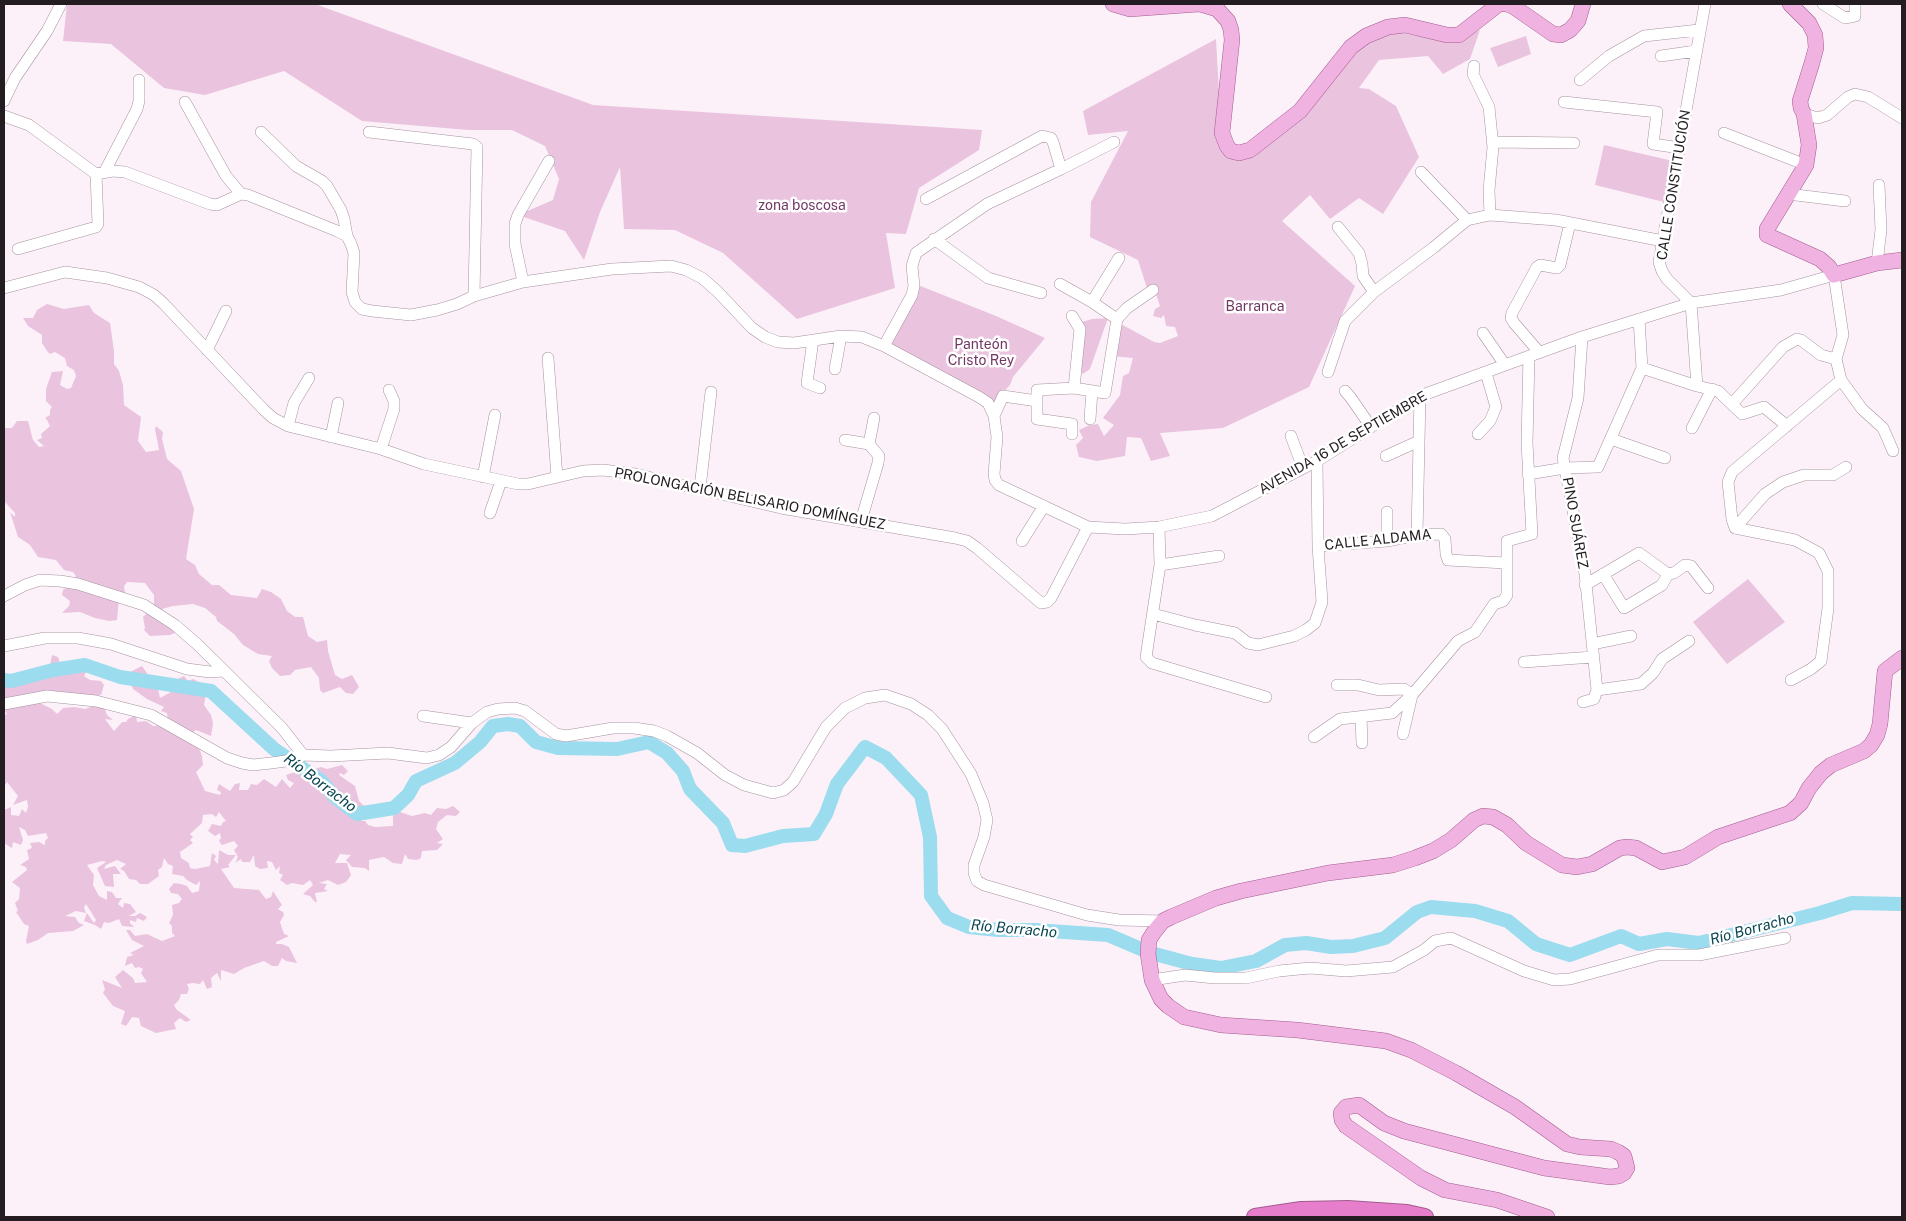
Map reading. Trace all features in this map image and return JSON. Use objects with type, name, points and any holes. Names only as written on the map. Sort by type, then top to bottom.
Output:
[{"type":"highway","points":[[1255,1217],[1301,1210],[1348,1210],[1425,1217]]},
{"type":"main road","points":[[1113,4],[1130,9],[1199,4],[1210,6],[1217,10],[1228,21],[1232,40],[1222,133],[1226,146],[1239,153],[1250,150],[1300,112],[1351,47],[1366,36],[1388,27],[1406,24],[1447,35],[1459,35],[1500,4],[1514,7],[1552,34],[1561,34],[1570,30],[1578,21],[1583,4]]},
{"type":"main road","points":[[1790,4],[1809,23],[1815,35],[1816,48],[1800,101],[1804,114],[1808,145],[1806,165],[1767,229],[1767,235],[1820,259],[1830,267],[1834,275]]},
{"type":"main road","name":"AVENIDA 16 DE SEPTIEMBRE","points":[[1834,275],[1877,263],[1902,260]]},
{"type":"main road","points":[[1547,1217],[1497,1200],[1445,1190],[1429,1182],[1346,1126],[1342,1120],[1341,1113],[1346,1107],[1359,1106],[1384,1123],[1404,1131],[1520,1162],[1558,1170],[1610,1177],[1619,1176],[1627,1168],[1624,1156],[1611,1149],[1580,1148],[1567,1144],[1515,1107],[1411,1050],[1386,1041],[1297,1030],[1253,1029],[1202,1022],[1184,1017],[1161,999],[1152,980],[1148,962],[1149,940],[1163,921],[1216,898],[1328,873],[1393,865],[1439,847],[1474,820],[1483,816],[1493,817],[1507,825],[1526,843],[1562,865],[1577,867],[1592,864],[1620,848],[1627,847],[1636,848],[1662,862],[1685,857],[1718,837],[1790,813],[1801,803],[1809,788],[1821,773],[1831,765],[1864,751],[1871,745],[1877,735],[1880,724],[1885,671],[1902,658]]},
{"type":"street","points":[[4,101],[15,78],[47,31],[61,4]]},
{"type":"street","name":"CALLE CONSTITUCIÓN","points":[[1691,303],[1667,279],[1659,262],[1705,4]]},
{"type":"street","points":[[1822,4],[1845,18],[1855,16],[1855,4]]},
{"type":"street","points":[[1580,80],[1609,56],[1644,36],[1699,30]]},
{"type":"street","points":[[1661,56],[1696,51]]},
{"type":"street","points":[[1474,66],[1474,74],[1489,106],[1492,142],[1489,190],[1490,215]]},
{"type":"street","points":[[18,249],[94,228],[98,225],[101,172],[137,109],[139,80]]},
{"type":"street","points":[[1804,114],[1818,118],[1826,115],[1848,97],[1855,94],[1868,97],[1902,118]]},
{"type":"street","points":[[185,102],[226,176],[242,194],[347,236]]},
{"type":"street","points":[[1564,102],[1657,112],[1652,144],[1680,148]]},
{"type":"street","points":[[4,116],[34,128],[101,172],[125,172],[210,204],[217,205],[242,194]]},
{"type":"street","points":[[261,132],[296,166],[322,181],[341,210],[347,236],[352,244],[354,253],[352,292],[355,302],[362,308],[411,315],[437,310],[474,296],[523,282],[612,269],[670,266],[686,270],[702,278],[717,290],[752,328],[765,337],[778,342],[794,343],[841,336],[862,338],[884,346],[980,397],[988,404],[994,416]]},
{"type":"street","points":[[368,132],[473,144],[477,148],[474,296]]},
{"type":"street","points":[[1724,133],[1806,165]]},
{"type":"street","points":[[926,199],[1042,136],[1051,138],[1061,170]]},
{"type":"street","points":[[884,346],[912,295],[914,286],[912,266],[916,253],[986,204],[1061,170],[1114,142]]},
{"type":"street","points":[[1492,142],[1574,143]]},
{"type":"street","points":[[523,282],[516,244],[515,224],[518,215],[549,161]]},
{"type":"street","points":[[1420,172],[1467,220]]},
{"type":"street","points":[[1877,263],[1881,230],[1879,185]]},
{"type":"street","points":[[1788,194],[1845,201]]},
{"type":"street","points":[[1328,372],[1345,321],[1374,292],[1467,220],[1490,215],[1556,220],[1663,240]]},
{"type":"street","points":[[1314,737],[1340,719],[1392,713],[1412,695],[1458,641],[1475,632],[1494,604],[1503,601],[1507,595],[1507,540],[1532,534],[1527,443],[1534,354],[1511,318],[1537,267],[1540,265],[1557,268],[1560,265],[1570,223]]},
{"type":"street","points":[[1338,228],[1359,253],[1363,276],[1374,292]]},
{"type":"street","points":[[934,239],[988,278],[1041,293]]},
{"type":"street","points":[[1092,302],[1119,258]]},
{"type":"street","name":"PROLONGACIÓN BELISARIO DOMÍNGUEZ","points":[[4,288],[56,274],[72,272],[107,278],[138,287],[163,303],[264,410],[273,418],[288,426],[381,449],[424,464],[501,481],[528,484],[583,471],[603,470],[634,474],[700,488],[781,508],[955,538],[978,548],[1041,603],[1047,602],[1051,598],[1088,527]]},
{"type":"street","points":[[1834,275],[1843,335],[1836,359],[1841,380],[1862,409],[1884,428],[1893,451]]},
{"type":"street","name":"AVENIDA 16 DE SEPTIEMBRE","points":[[994,416],[997,437],[995,480],[1004,488],[1088,527],[1125,529],[1159,527],[1212,516],[1317,461],[1420,396],[1582,337],[1691,303],[1780,290],[1834,275]]},
{"type":"street","points":[[1060,284],[1092,302],[1117,320]]},
{"type":"street","points":[[1072,434],[1072,424],[1037,420],[1037,390],[1074,388],[1105,393],[1117,320],[1127,308],[1153,290]]},
{"type":"street","points":[[1691,303],[1697,386]]},
{"type":"street","points":[[207,350],[226,311]]},
{"type":"street","points":[[1072,316],[1080,329],[1074,388]]},
{"type":"street","points":[[1528,474],[1565,468],[1598,467],[1642,368],[1639,319]]},
{"type":"street","points":[[1483,333],[1505,365]]},
{"type":"street","points":[[835,369],[841,336]]},
{"type":"street","name":"PINO SUÁREZ","points":[[1582,337],[1578,398],[1563,458],[1585,585],[1597,690]]},
{"type":"street","points":[[1732,404],[1783,347],[1796,339],[1801,340],[1822,355],[1836,359]]},
{"type":"street","points":[[813,340],[807,383],[820,388]]},
{"type":"street","points":[[548,358],[557,477]]},
{"type":"street","points":[[1642,368],[1718,391],[1742,414],[1764,407],[1787,426]]},
{"type":"street","points":[[1478,434],[1490,420],[1496,407],[1486,373]]},
{"type":"street","points":[[288,426],[294,403],[309,378]]},
{"type":"street","points":[[1735,528],[1732,519],[1728,482],[1732,472],[1841,380]]},
{"type":"street","points":[[1692,428],[1712,389]]},
{"type":"street","points":[[381,449],[394,409],[394,402],[389,390]]},
{"type":"street","points":[[1090,419],[1092,391]]},
{"type":"street","points":[[1345,391],[1371,427]]},
{"type":"street","points":[[700,488],[711,392]]},
{"type":"street","points":[[994,416],[1002,396],[1037,401]]},
{"type":"street","points":[[1417,535],[1420,396]]},
{"type":"street","points":[[330,437],[338,402]]},
{"type":"street","points":[[483,477],[495,416]]},
{"type":"street","points":[[869,444],[874,418]]},
{"type":"street","points":[[1291,436],[1303,468]]},
{"type":"street","points":[[1611,439],[1666,458]]},
{"type":"street","points":[[845,440],[869,444],[879,456],[860,521]]},
{"type":"street","points":[[1386,456],[1419,442]]},
{"type":"street","points":[[1153,614],[1235,633],[1248,643],[1258,645],[1294,636],[1315,623],[1320,611],[1322,590],[1318,546],[1317,461]]},
{"type":"street","points":[[1735,528],[1765,494],[1784,482],[1804,475],[1833,475],[1846,467]]},
{"type":"street","points":[[490,513],[501,481]]},
{"type":"street","points":[[1022,541],[1044,506]]},
{"type":"street","points":[[1387,512],[1387,541]]},
{"type":"street","points":[[1159,527],[1160,565],[1146,657],[1152,663],[1266,697]]},
{"type":"street","points":[[1735,528],[1795,540],[1819,553],[1828,571],[1828,608],[1821,661],[1791,680]]},
{"type":"street","name":"CALLE ALDAMA","points":[[1318,546],[1387,541],[1417,535],[1438,534],[1444,536],[1446,558],[1451,562],[1506,563]]},
{"type":"street","points":[[1585,585],[1639,553],[1668,574],[1674,573],[1688,564],[1708,588]]},
{"type":"street","points":[[1160,565],[1219,556]]},
{"type":"street","points":[[1603,574],[1624,608],[1662,585],[1668,574]]},
{"type":"street","points":[[4,596],[25,585],[40,580],[60,581],[144,605],[175,625],[224,671],[282,728],[303,755]]},
{"type":"street","points":[[1592,644],[1631,636]]},
{"type":"street","points":[[4,646],[45,638],[78,638],[111,644],[187,669],[210,672],[224,671]]},
{"type":"street","points":[[1583,702],[1594,699],[1597,690],[1641,684],[1653,673],[1662,659],[1689,641]]},
{"type":"street","points":[[1524,662],[1593,657]]},
{"type":"street","points":[[1337,685],[1358,685],[1379,690],[1404,689],[1412,695]]},
{"type":"street","points":[[4,704],[47,696],[96,701],[151,715],[227,758],[253,764],[286,761],[303,755],[331,756],[388,753],[427,758],[439,755],[451,747],[472,723],[487,712],[498,708],[515,708],[524,711],[556,734],[566,736],[613,728],[634,728],[654,731],[681,743],[725,775],[744,785],[773,794],[784,790],[794,782],[826,727],[845,708],[865,698],[885,695],[911,704],[928,715],[942,729],[971,774],[983,803],[987,820],[984,837],[974,865],[974,873],[978,881],[984,885],[1087,915],[1125,921],[1163,921]]},
{"type":"street","points":[[1403,734],[1412,695]]},
{"type":"street","points":[[423,716],[472,723]]},
{"type":"street","points":[[1361,717],[1362,743]]},
{"type":"street","points":[[1152,980],[1185,975],[1215,978],[1246,978],[1279,971],[1310,968],[1346,971],[1393,966],[1424,950],[1435,941],[1451,938],[1524,970],[1554,980],[1570,979],[1658,955],[1699,955],[1785,938]]},
{"type":"green space","name":"zona boscosa","points":[[67,4],[315,4],[593,105],[982,130],[979,150],[919,188],[906,234],[886,233],[895,288],[797,319],[723,253],[675,230],[624,229],[620,167],[600,212],[584,260],[565,231],[518,215],[553,200],[559,179],[545,146],[512,130],[468,130],[362,121],[284,71],[205,95],[164,88],[111,44],[63,41]]},
{"type":"green space","name":"Barranca","points":[[1480,30],[1470,59],[1443,74],[1428,56],[1379,60],[1359,88],[1369,89],[1396,106],[1419,157],[1383,214],[1359,198],[1330,219],[1310,195],[1282,221],[1355,286],[1309,387],[1223,428],[1160,433],[1170,456],[1151,461],[1141,438],[1127,437],[1125,456],[1097,461],[1079,457],[1076,445],[1083,438],[1079,430],[1098,424],[1104,436],[1114,425],[1103,418],[1120,395],[1123,376],[1129,373],[1133,358],[1111,356],[1119,323],[1154,342],[1160,343],[1178,336],[1175,327],[1166,326],[1164,315],[1161,318],[1153,316],[1155,309],[1160,306],[1155,291],[1147,288],[1138,260],[1090,237],[1091,202],[1128,131],[1088,135],[1083,111],[1216,39],[1222,146],[1239,159],[1317,97],[1360,49],[1381,34],[1392,31],[1451,43]]},
{"type":"green space","points":[[1526,36],[1531,54],[1498,67],[1490,48]]},
{"type":"green space","points":[[1604,145],[1673,161],[1664,202],[1595,185]]},
{"type":"green space","name":"Panteón Cristo Rey","points":[[918,285],[1045,338],[1013,377],[1010,385],[999,397],[995,408],[886,347]]},
{"type":"green space","points":[[47,304],[64,309],[89,305],[94,313],[110,323],[114,364],[119,371],[123,385],[124,405],[141,417],[138,441],[146,452],[159,450],[156,426],[163,432],[162,439],[167,459],[181,471],[194,509],[186,559],[195,565],[199,574],[212,585],[219,585],[231,595],[257,598],[262,589],[271,592],[281,599],[287,611],[295,617],[303,617],[308,636],[317,642],[327,640],[335,675],[342,679],[352,675],[359,687],[353,694],[346,693],[340,687],[323,693],[320,690],[319,678],[311,667],[295,670],[290,675],[280,676],[272,668],[269,661],[272,656],[258,654],[243,645],[234,634],[217,621],[216,617],[205,608],[193,604],[162,609],[166,612],[177,632],[170,635],[150,636],[144,630],[143,617],[154,606],[154,595],[145,583],[127,582],[124,586],[125,593],[119,598],[117,620],[109,621],[95,618],[80,612],[62,613],[69,606],[70,601],[62,595],[63,590],[72,583],[76,576],[73,572],[64,570],[56,560],[38,557],[30,545],[18,537],[10,512],[15,517],[15,513],[5,502],[4,497],[4,428],[12,428],[17,421],[28,421],[33,440],[39,447],[44,446],[37,440],[42,438],[41,434],[50,426],[45,418],[50,415],[52,407],[46,401],[46,389],[52,372],[63,371],[60,385],[67,389],[71,388],[76,376],[74,370],[67,366],[65,358],[55,352],[50,354],[47,351],[42,343],[42,335],[28,326],[23,318],[33,318],[37,310]]},
{"type":"green space","points":[[1108,318],[1090,369],[1083,374],[1074,359],[1082,322]]},
{"type":"green space","points":[[1748,579],[1785,622],[1727,664],[1693,622]]},
{"type":"green space","points":[[52,655],[58,657],[62,669],[68,669],[84,661],[89,667],[84,676],[90,680],[101,681],[104,685],[101,695],[82,699],[38,702],[52,709],[57,714],[63,708],[85,709],[93,706],[104,707],[107,715],[113,720],[105,719],[114,731],[122,722],[126,722],[136,715],[137,722],[146,721],[153,726],[156,726],[161,720],[168,721],[167,713],[161,711],[164,707],[147,699],[133,689],[128,676],[132,671],[142,666],[157,684],[160,698],[171,692],[172,687],[167,684],[184,676],[188,681],[193,679],[207,686],[204,705],[211,715],[213,723],[211,736],[196,730],[189,735],[199,748],[202,756],[203,765],[196,772],[205,791],[220,795],[221,792],[217,790],[219,784],[230,791],[235,784],[240,783],[239,790],[248,790],[251,784],[257,785],[264,779],[276,787],[282,779],[290,788],[294,783],[288,780],[286,775],[298,771],[303,774],[306,781],[306,772],[321,767],[327,769],[342,765],[348,771],[344,775],[340,773],[339,775],[355,786],[359,801],[367,809],[361,821],[365,821],[368,825],[375,827],[393,826],[393,815],[400,812],[412,816],[425,813],[431,815],[437,808],[446,809],[453,806],[460,812],[456,816],[447,815],[438,822],[436,829],[443,839],[437,843],[443,844],[437,850],[422,851],[421,858],[417,860],[408,859],[405,854],[402,864],[393,863],[384,857],[369,860],[369,871],[365,868],[352,867],[346,860],[351,855],[340,854],[335,863],[347,863],[351,875],[346,882],[338,885],[328,880],[319,883],[327,884],[324,889],[328,891],[315,893],[317,902],[310,896],[303,894],[313,885],[310,880],[303,885],[292,883],[287,885],[280,880],[283,875],[279,873],[280,866],[276,870],[272,862],[267,861],[268,868],[260,869],[255,866],[254,855],[250,862],[242,862],[241,859],[235,863],[238,857],[234,850],[238,846],[234,841],[222,845],[219,841],[221,838],[220,833],[215,836],[208,831],[212,824],[221,826],[226,821],[219,812],[216,817],[212,814],[203,815],[202,823],[190,834],[193,837],[190,840],[193,843],[180,852],[181,858],[189,863],[190,868],[195,869],[210,866],[212,853],[216,856],[214,860],[218,864],[219,850],[228,855],[236,855],[228,865],[230,867],[221,869],[234,888],[259,890],[266,899],[271,897],[273,891],[282,905],[278,909],[284,915],[280,922],[284,934],[289,936],[276,942],[276,944],[289,947],[297,963],[286,961],[282,958],[278,966],[272,966],[264,961],[244,968],[234,974],[221,970],[221,981],[217,973],[211,978],[212,987],[207,989],[203,980],[200,984],[187,984],[189,989],[187,994],[181,994],[179,1000],[174,1005],[177,1010],[191,1020],[186,1022],[180,1018],[174,1023],[176,1029],[156,1033],[141,1026],[139,1018],[132,1017],[126,1026],[121,1024],[125,1011],[113,1006],[103,993],[105,989],[102,980],[122,988],[115,977],[123,970],[133,978],[135,983],[147,982],[141,973],[143,969],[135,968],[132,963],[125,966],[127,957],[134,955],[130,953],[144,946],[132,940],[126,930],[130,930],[135,936],[147,934],[162,941],[175,936],[169,923],[173,915],[172,905],[179,903],[182,899],[178,894],[171,893],[169,889],[174,883],[181,884],[187,886],[192,893],[199,891],[200,881],[196,885],[183,876],[172,874],[173,866],[168,864],[164,858],[162,867],[158,870],[159,876],[148,884],[140,884],[136,880],[129,879],[124,871],[120,869],[126,864],[117,860],[106,865],[104,869],[115,866],[121,874],[113,874],[114,887],[105,886],[97,868],[106,862],[102,861],[87,865],[94,875],[93,885],[99,896],[107,900],[107,891],[112,892],[116,898],[122,898],[118,904],[123,908],[124,903],[130,904],[136,912],[129,916],[135,916],[140,913],[147,917],[144,921],[137,918],[136,922],[130,920],[134,927],[122,926],[119,919],[109,923],[104,922],[101,929],[84,921],[87,913],[94,923],[96,920],[86,904],[84,907],[86,913],[76,911],[65,916],[75,917],[79,923],[84,925],[73,931],[48,933],[38,940],[27,944],[29,926],[24,924],[16,912],[18,911],[15,903],[19,899],[20,888],[12,882],[27,870],[26,867],[20,865],[29,859],[27,850],[32,848],[30,843],[39,842],[45,845],[45,841],[48,838],[46,833],[28,836],[25,830],[19,827],[23,840],[21,845],[13,842],[12,848],[4,843],[4,810],[11,807],[11,815],[19,816],[22,809],[26,813],[28,807],[27,800],[13,805],[18,796],[7,782],[4,787],[4,715],[7,714],[4,709],[4,680],[13,674],[39,679],[49,671]]},
{"type":"waterway","name":"Río Borracho","points":[[4,680],[11,681],[53,670],[85,665],[120,677],[211,691],[274,749],[320,780],[336,798],[357,814],[394,808],[408,795],[416,781],[455,763],[480,742],[493,726],[508,724],[520,726],[536,742],[558,748],[617,749],[649,742],[667,753],[683,771],[690,789],[723,823],[732,845],[745,846],[783,836],[814,834],[826,814],[837,784],[865,747],[886,758],[921,795],[930,837],[931,896],[947,918],[969,927],[1108,935],[1141,949]]},
{"type":"waterway","name":"Río Borracho","points":[[1155,954],[1192,964],[1221,968],[1256,961],[1285,945],[1306,943],[1331,947],[1353,946],[1385,938],[1417,912],[1431,907],[1475,911],[1508,921],[1536,944],[1570,955],[1621,936],[1639,944],[1667,939],[1699,943],[1820,913],[1852,903],[1902,904]]}]
